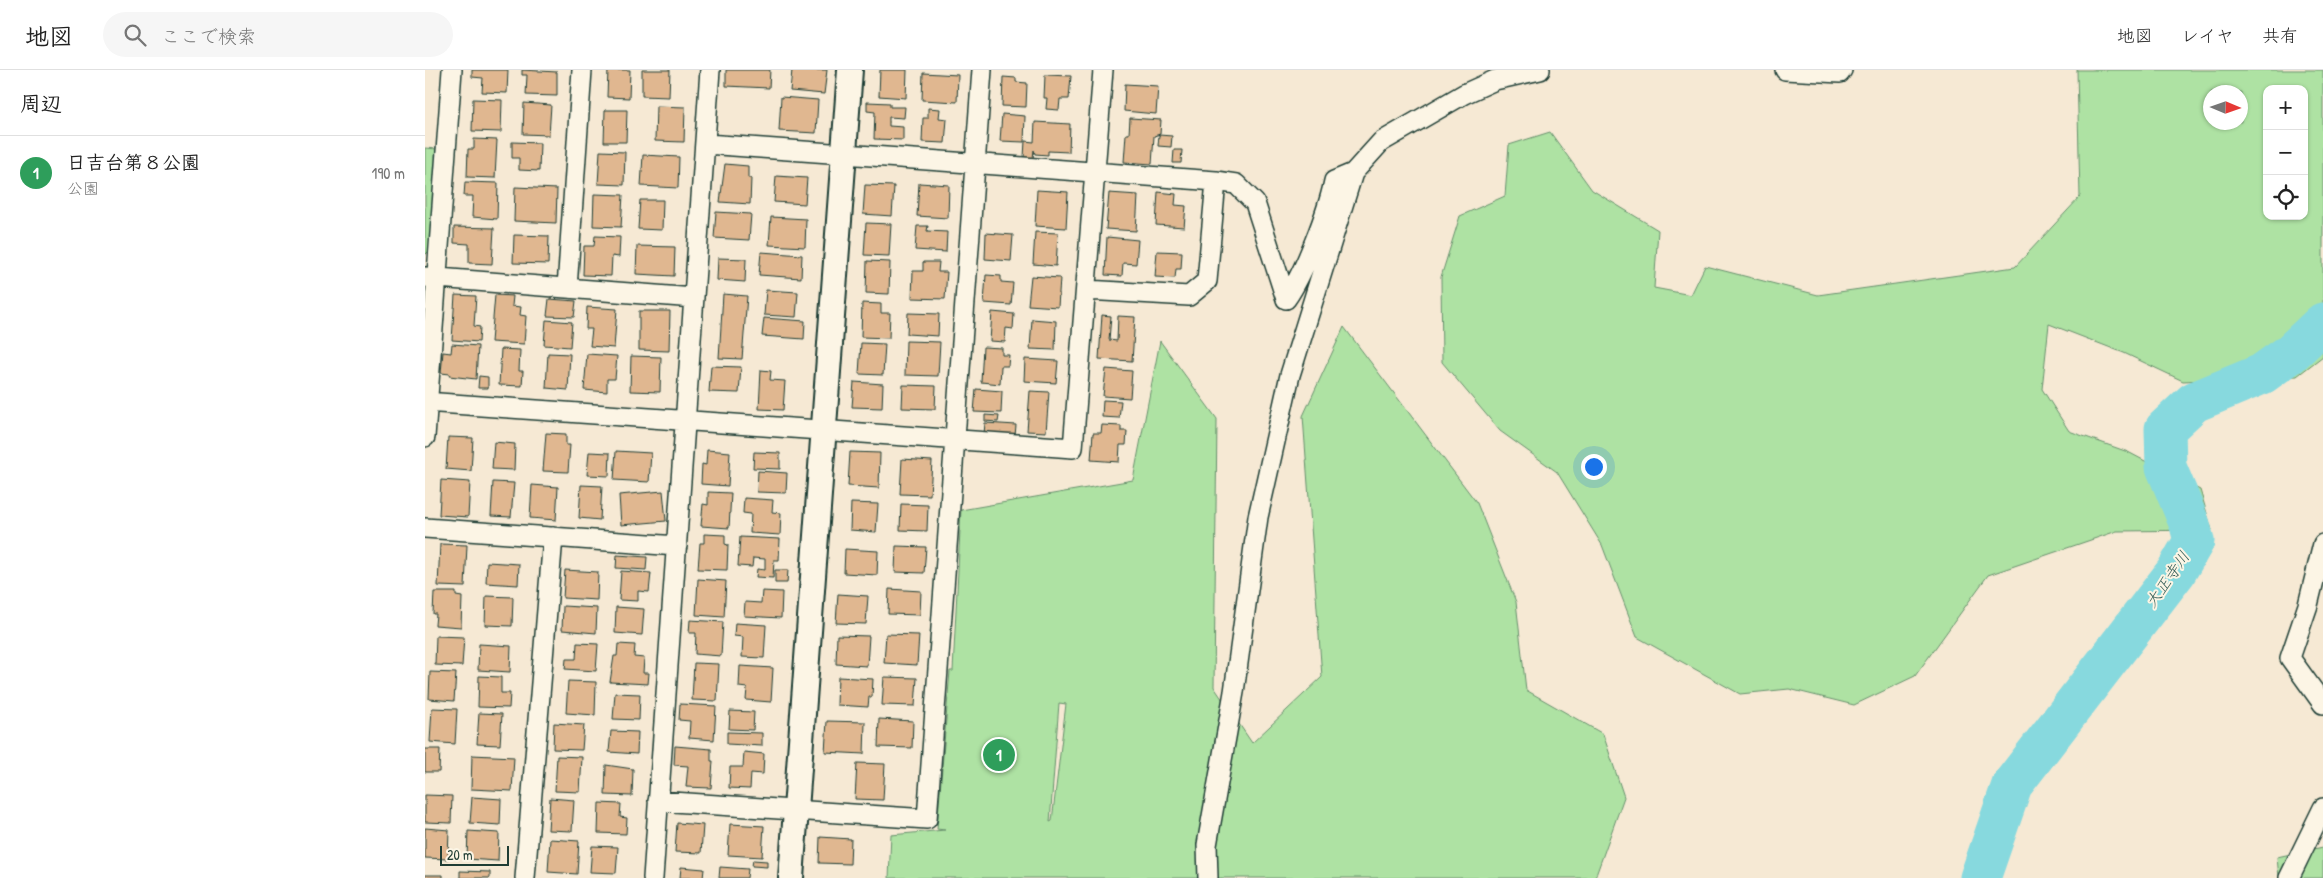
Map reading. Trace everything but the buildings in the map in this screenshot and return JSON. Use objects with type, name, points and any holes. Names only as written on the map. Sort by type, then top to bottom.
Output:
[{"type":"street","points":[[425,437],[431,278],[451,70]]},
{"type":"street","points":[[567,288],[582,70]]},
{"type":"street","points":[[653,878],[710,70]]},
{"type":"street","points":[[791,878],[850,70]]},
{"type":"street","points":[[658,801],[927,819],[982,70]]},
{"type":"street","points":[[426,402],[1073,448],[1103,70]]},
{"type":"street","points":[[1208,878],[1207,845],[1234,692],[1258,517],[1290,375],[1353,173],[1381,142],[1464,94],[1495,80],[1540,70]]},
{"type":"street","points":[[1785,70],[1840,73],[1842,70]]},
{"type":"street","points":[[705,144],[1236,184],[1255,203],[1285,299],[1295,286],[1331,198],[1334,180],[1353,173]]},
{"type":"street","points":[[1085,290],[1189,296],[1207,281],[1216,181]]},
{"type":"street","points":[[431,278],[695,298]]},
{"type":"street","points":[[425,528],[677,546]]},
{"type":"street","points":[[525,878],[553,537]]},
{"type":"street","points":[[2323,544],[2308,605],[2290,658],[2323,704]]},
{"type":"street","points":[[2289,878],[2323,808]]},
{"type":"green space","points":[[2077,70],[2323,70],[2323,356],[2297,376],[2183,381],[2124,353],[2049,324],[2042,389],[2069,431],[2128,452],[2200,490],[2212,530],[2117,531],[1988,575],[1915,676],[1854,705],[1789,689],[1740,694],[1637,637],[1602,545],[1557,472],[1500,431],[1442,362],[1441,277],[1460,216],[1505,196],[1509,145],[1550,132],[1592,190],[1658,230],[1654,288],[1691,295],[1705,266],[1818,295],[2015,267],[2080,197]]},
{"type":"green space","points":[[425,148],[437,149],[429,251],[425,255]]},
{"type":"green space","points":[[1344,327],[1477,503],[1516,602],[1526,690],[1603,734],[1624,797],[1595,878],[889,878],[891,835],[945,830],[937,829],[950,671],[953,671],[961,510],[1133,480],[1160,341],[1217,419],[1214,687],[1252,743],[1322,677],[1303,416]],"holes":[[[1059,703],[1066,704],[1052,821],[1050,822]]]},
{"type":"green space","points":[[2323,847],[2323,878],[2279,878],[2277,857]]},
{"type":"waterway","name":"大正寺川","points":[[1980,878],[2012,785],[2176,572],[2194,541],[2190,525],[2166,467],[2165,429],[2194,402],[2262,374],[2290,354],[2323,323]]},
{"type":"place","name":"日吉台第８公園","points":[[999,755]]}]
